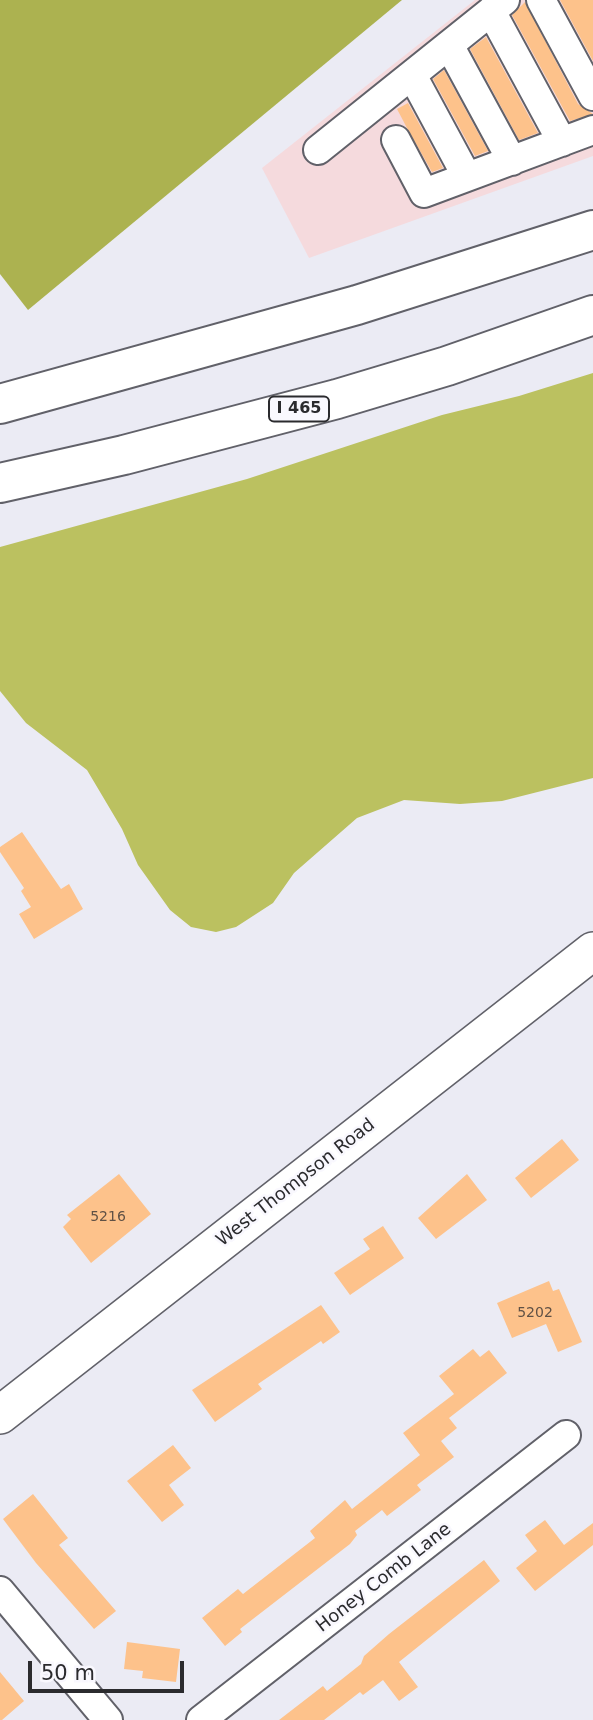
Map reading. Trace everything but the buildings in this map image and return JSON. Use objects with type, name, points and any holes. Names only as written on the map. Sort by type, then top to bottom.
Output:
[{"type":"highway","points":[[0,404],[357,305],[593,230]]},
{"type":"highway","name":"I 465","points":[[0,483],[124,455],[337,399],[447,366],[593,315]]},
{"type":"main road","name":"West Thompson Road","points":[[0,1415],[593,951]]},
{"type":"street","points":[[541,0],[593,96]]},
{"type":"street","points":[[318,150],[498,6],[562,142]]},
{"type":"street","points":[[449,45],[512,161]]},
{"type":"street","points":[[412,75],[467,177]]},
{"type":"street","points":[[396,140],[424,192],[593,130]]},
{"type":"street","name":"Honey Comb Lane","points":[[201,1720],[566,1435]]},
{"type":"street","points":[[0,1591],[108,1720]]},
{"type":"shaded area","points":[[475,0],[593,0],[593,156],[309,258],[262,168]]},
{"type":"green space","points":[[0,0],[402,0],[28,310],[0,274]]},
{"type":"green space","points":[[593,373],[593,778],[502,801],[460,804],[404,800],[357,818],[294,873],[273,903],[236,927],[216,932],[191,927],[170,910],[138,865],[122,829],[87,770],[26,723],[0,691],[0,547],[247,479],[442,415],[519,396]]}]
